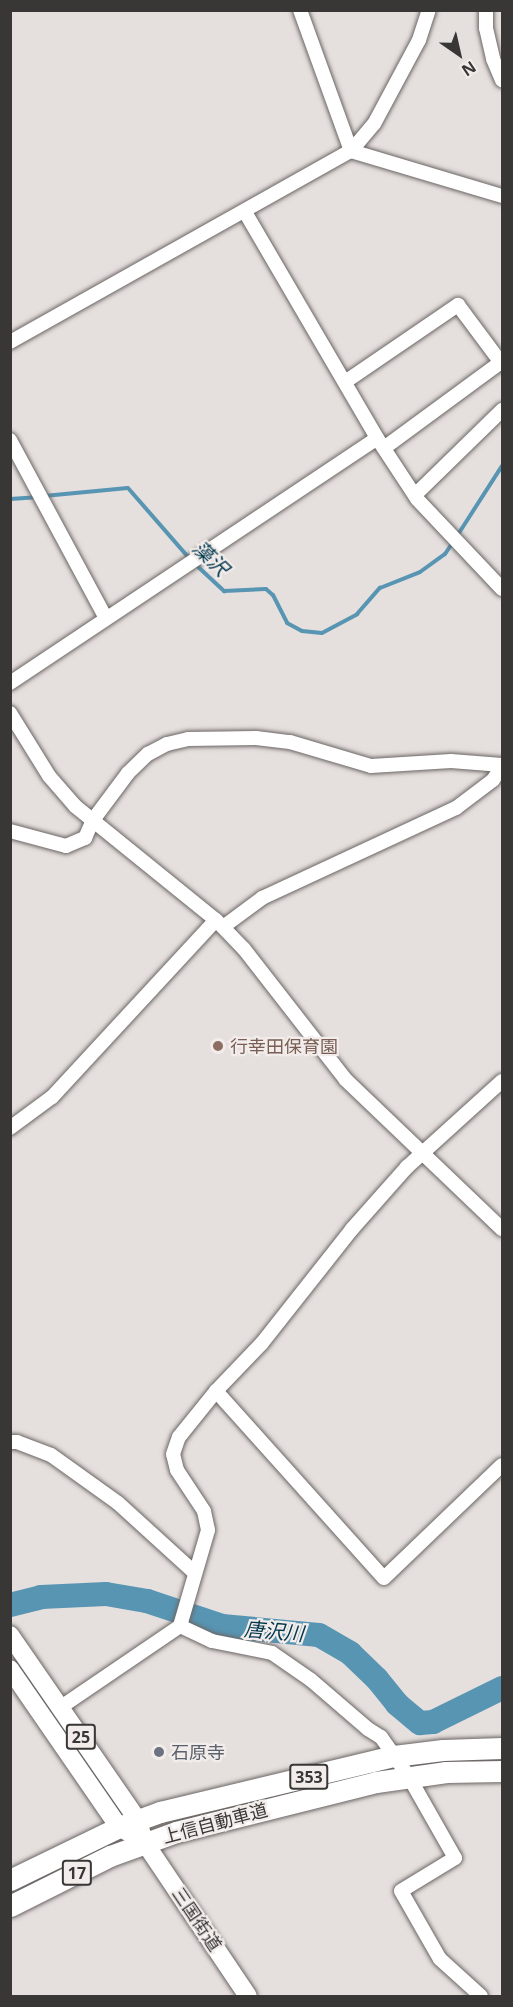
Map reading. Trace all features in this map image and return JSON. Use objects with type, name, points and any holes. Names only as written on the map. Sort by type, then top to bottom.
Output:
[{"type":"highway","name":"上信自動車道","points":[[10,1880],[128,1823],[394,1756],[443,1750],[502,1748]]},
{"type":"highway","name":"上信自動車道","points":[[10,1906],[110,1856],[145,1843],[265,1809],[376,1782],[409,1777],[502,1772]]},
{"type":"main road","name":"25","points":[[10,1635],[61,1707],[128,1823]]},
{"type":"main road","name":"25","points":[[10,1668],[145,1843]]},
{"type":"main road","name":"三国街道","points":[[145,1843],[248,1996]]},
{"type":"street","points":[[300,10],[351,151]]},
{"type":"street","points":[[10,342],[351,151],[374,124],[419,40],[429,10]]},
{"type":"street","points":[[486,10],[486,28],[490,49],[502,80]]},
{"type":"street","points":[[351,151],[502,196]]},
{"type":"street","points":[[245,212],[380,443],[415,495],[502,589]]},
{"type":"street","points":[[10,683],[106,618],[502,363],[458,305],[345,382]]},
{"type":"street","points":[[415,495],[502,410]]},
{"type":"street","points":[[10,440],[106,618]]},
{"type":"street","points":[[10,713],[49,776],[75,806],[219,923],[244,949],[346,1080],[502,1229]]},
{"type":"street","points":[[10,831],[66,846],[85,838],[93,820],[128,773],[148,754],[167,744],[188,739],[256,738],[290,742],[371,766],[451,761],[502,766],[493,780],[456,808],[262,898],[219,923],[52,1097],[10,1128]]},
{"type":"street","points":[[61,1707],[180,1626],[208,1530],[208,1518],[177,1470],[173,1454],[179,1437],[216,1391],[262,1343],[352,1229],[407,1167],[502,1081]]},
{"type":"street","points":[[216,1391],[384,1578],[502,1465]]},
{"type":"street","points":[[10,1442],[17,1442],[51,1455],[118,1503],[195,1572]]},
{"type":"street","points":[[180,1626],[212,1641],[272,1653],[311,1680],[368,1729],[381,1737],[409,1777],[455,1858],[401,1891],[440,1959],[481,1996]]},
{"type":"waterway","name":"藻沢","points":[[457,536],[502,466]]},
{"type":"waterway","name":"藻沢","points":[[44,496],[128,488],[190,559]]},
{"type":"waterway","name":"藻沢","points":[[10,499],[36,497]]},
{"type":"waterway","name":"藻沢","points":[[195,564],[224,591],[266,589],[273,595],[287,623],[302,631],[322,633],[357,614],[380,588],[420,572],[445,554],[453,542]]},
{"type":"waterway","name":"唐沢川","points":[[10,1605],[41,1597],[106,1594],[147,1601],[222,1626],[319,1635],[350,1653],[377,1679],[397,1704],[420,1723],[433,1722],[502,1688]]},
{"type":"place","name":"行幸田保育園","points":[[218,1046]]},
{"type":"place","name":"石原寺","points":[[159,1752]]}]
